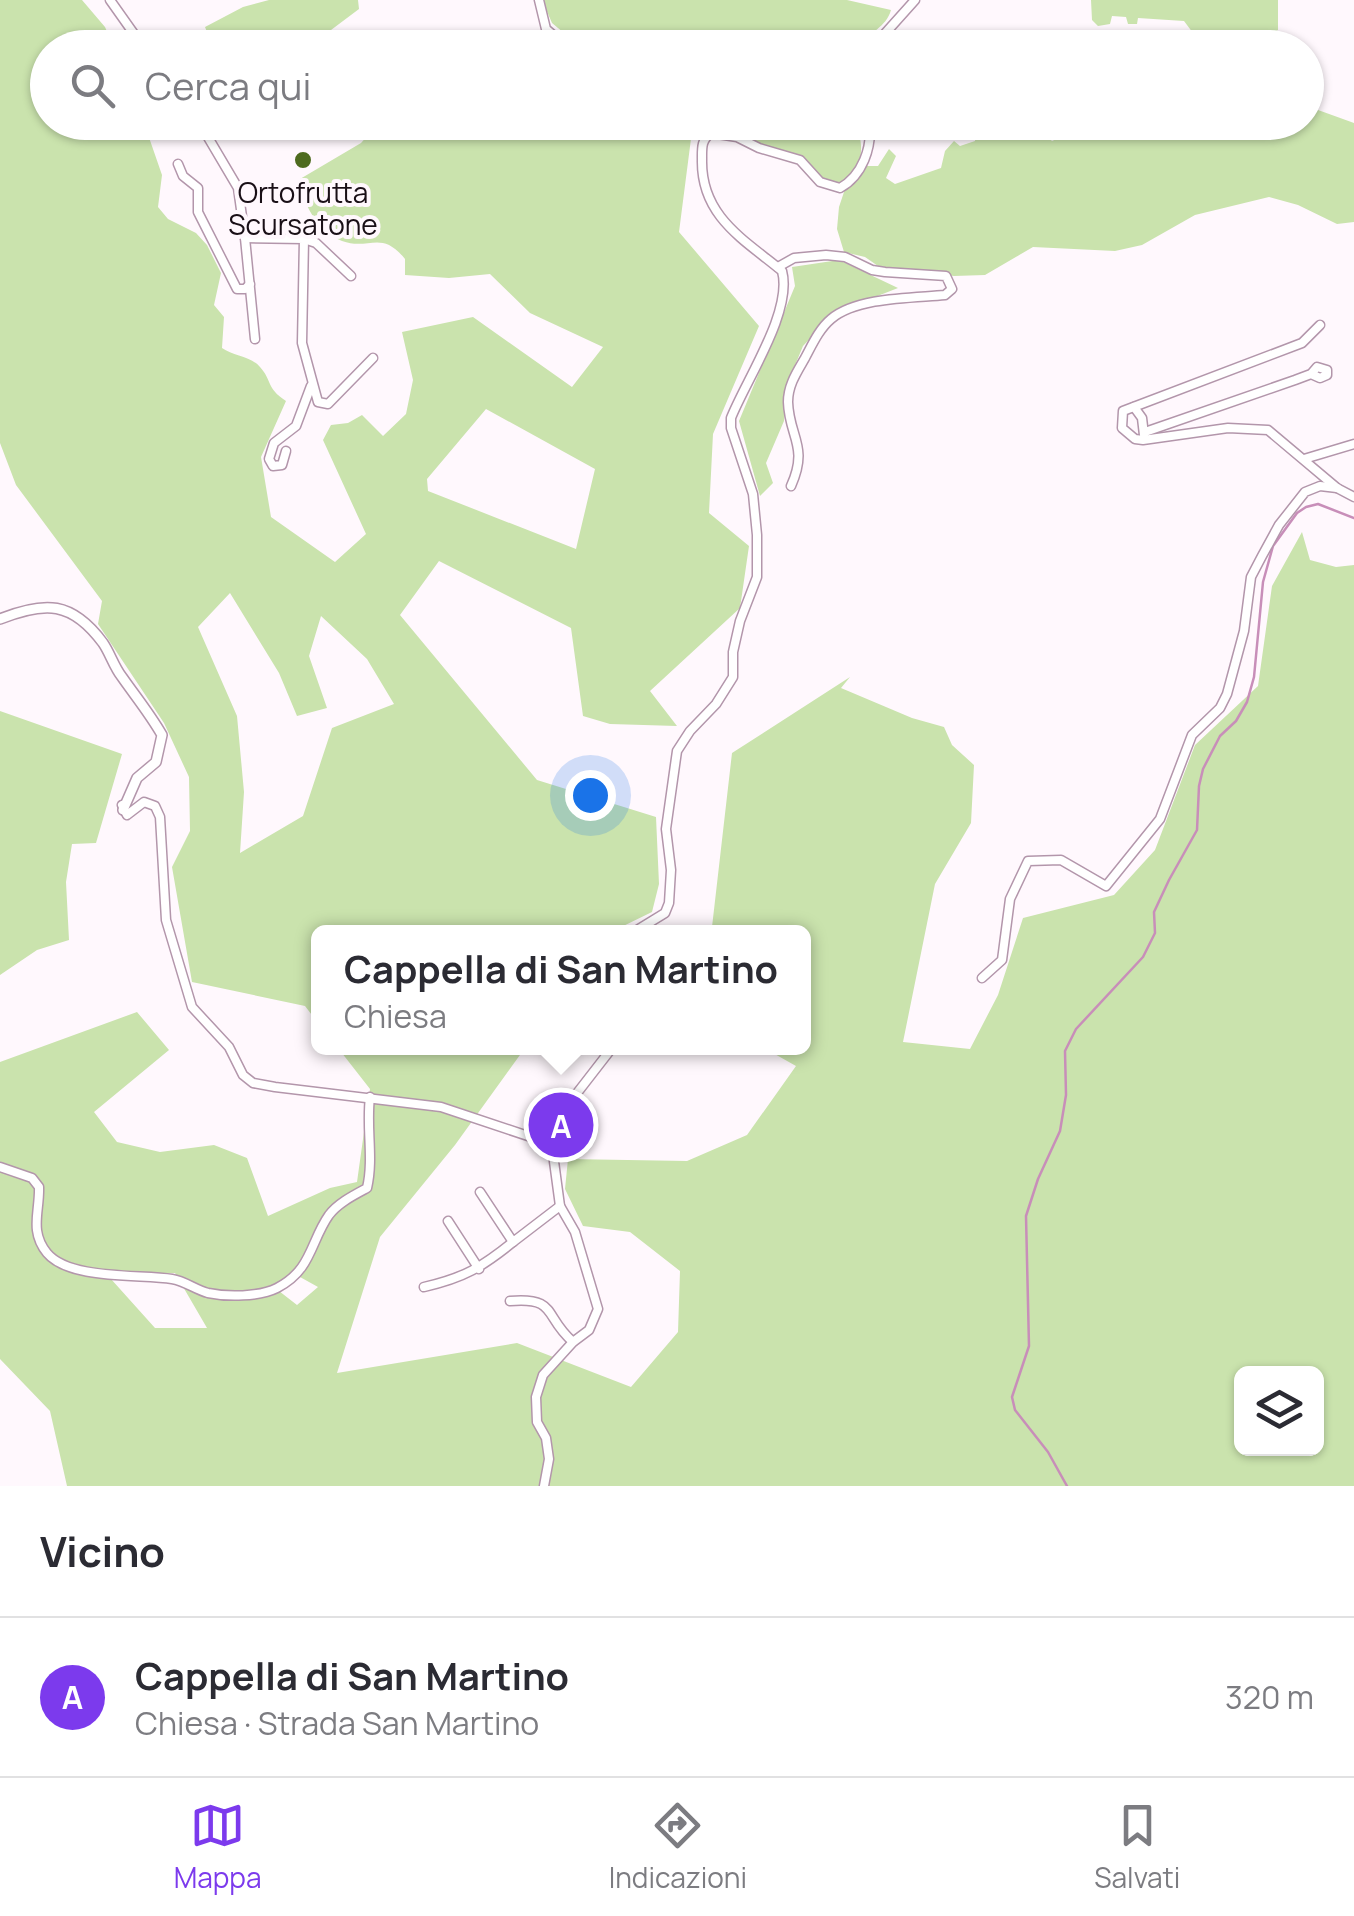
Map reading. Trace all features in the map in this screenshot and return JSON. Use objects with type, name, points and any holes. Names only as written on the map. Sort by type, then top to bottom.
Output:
[{"type":"street","points":[[110,0],[131,30]]},
{"type":"street","points":[[539,0],[547,30]]},
{"type":"street","points":[[888,30],[915,0]]},
{"type":"street","points":[[209,140],[238,188],[255,339]]},
{"type":"street","points":[[645,925],[665,913],[669,904],[666,829],[677,751],[734,677],[733,652],[740,621],[757,576],[753,494],[730,428],[780,306],[784,283],[778,267],[728,226],[707,195],[702,172],[704,140]]},
{"type":"street","points":[[743,140],[800,160],[820,182],[840,188],[860,170],[869,140]]},
{"type":"street","points":[[178,164],[183,176],[198,188],[198,212],[237,289],[250,284]]},
{"type":"street","points":[[245,238],[304,238],[316,243],[351,276]]},
{"type":"street","points":[[304,238],[302,343],[318,402],[328,404],[373,358]]},
{"type":"street","points":[[778,267],[808,255],[845,257],[872,270],[946,276],[952,289],[945,296],[905,296],[854,308],[835,315],[826,324],[792,381],[789,394],[788,405],[800,448],[791,486]]},
{"type":"street","points":[[1310,374],[1135,439],[1122,428],[1123,411],[1302,343],[1320,325]]},
{"type":"street","points":[[286,450],[282,465],[272,466],[274,444],[296,426],[311,386]]},
{"type":"street","points":[[1134,407],[1142,418],[1144,436]]},
{"type":"street","points":[[1144,436],[1228,428],[1268,430],[1337,488],[1354,497]]},
{"type":"street","points":[[1304,459],[1354,444]]},
{"type":"street","points":[[982,978],[1002,960],[1010,898],[1028,861],[1061,860],[1106,886],[1160,820],[1192,734],[1220,708],[1227,694],[1244,631],[1251,577],[1262,556],[1305,492],[1320,486],[1337,488]]},
{"type":"street","points":[[0,619],[39,606],[58,606],[85,624],[104,644],[120,676],[162,735],[156,762],[137,778],[123,807],[127,815],[144,802],[155,806],[160,817],[166,920],[192,1007],[229,1047],[244,1075],[253,1083],[275,1087],[441,1107],[540,1140],[553,1154],[560,1206],[576,1232],[598,1309],[590,1330],[573,1342],[543,1375],[536,1397],[537,1422],[546,1438],[549,1459],[544,1486]]},
{"type":"street","points":[[540,1140],[548,1117],[574,1096],[606,1055]]},
{"type":"street","points":[[0,1167],[32,1178],[39,1187],[34,1229],[48,1254],[64,1264],[132,1278],[174,1278],[207,1293],[256,1294],[275,1289],[293,1276],[310,1258],[330,1214],[367,1188],[370,1158],[366,1125],[370,1097]]},
{"type":"street","points":[[480,1192],[514,1242]]},
{"type":"street","points":[[424,1287],[456,1280],[479,1269],[560,1206]]},
{"type":"street","points":[[448,1221],[479,1269]]},
{"type":"street","points":[[510,1300],[542,1302],[573,1342]]},
{"type":"green space","points":[[0,0],[82,0],[105,27],[106,30],[30,30],[30,140],[150,140],[162,175],[158,207],[168,219],[196,233],[221,273],[214,305],[224,317],[222,348],[256,363],[275,392],[286,401],[261,457],[271,517],[335,562],[366,534],[323,440],[331,425],[348,423],[362,415],[383,436],[406,414],[413,380],[402,332],[473,317],[572,387],[603,347],[530,313],[490,274],[449,278],[405,275],[405,259],[389,245],[351,243],[333,237],[312,215],[300,179],[364,140],[691,140],[679,232],[759,326],[713,434],[709,513],[749,546],[740,608],[650,691],[677,726],[610,724],[583,716],[571,628],[439,561],[400,615],[537,780],[656,817],[659,884],[652,912],[625,925],[311,925],[311,1014],[305,1006],[192,982],[172,867],[190,831],[189,777],[164,723],[98,624],[102,601],[16,485],[0,443]],"holes":[[[486,409],[595,469],[576,549],[428,491],[427,479]],[[230,593],[279,673],[297,716],[327,708],[309,656],[321,616],[367,659],[394,704],[332,728],[303,816],[240,853],[244,792],[237,716],[198,627]]]},
{"type":"green space","points":[[269,0],[358,0],[359,9],[331,30],[206,30],[205,27],[243,7]]},
{"type":"green space","points":[[542,0],[847,0],[891,10],[876,30],[560,30],[552,23]]},
{"type":"green space","points":[[1091,0],[1278,0],[1278,30],[1191,30],[1184,21],[1138,18],[1137,24],[1128,24],[1126,17],[1112,16],[1110,24],[1098,26],[1092,20]]},
{"type":"green space","points":[[1324,112],[1354,123],[1354,222],[1337,224],[1298,205],[1269,197],[1195,215],[1142,245],[1115,251],[1033,247],[985,275],[954,276],[878,266],[865,257],[844,252],[837,229],[845,189],[865,166],[878,166],[889,149],[896,156],[886,178],[895,184],[941,168],[945,151],[954,141],[960,146],[975,140],[1324,140]]},
{"type":"green space","points":[[752,140],[860,140],[861,153],[858,164],[842,185],[826,183],[807,160]]},
{"type":"green space","points":[[839,260],[898,288],[834,313],[803,346],[786,387],[784,421],[766,463],[773,483],[760,496],[739,421],[795,286],[792,267]]},
{"type":"green space","points":[[1302,532],[1310,560],[1336,567],[1354,565],[1354,1486],[67,1486],[50,1411],[0,1359],[0,1062],[137,1012],[169,1050],[94,1112],[117,1142],[160,1152],[214,1145],[247,1158],[268,1216],[330,1188],[357,1182],[370,1089],[343,1055],[520,1055],[455,1145],[380,1237],[337,1373],[517,1343],[631,1387],[678,1332],[680,1271],[630,1232],[583,1226],[565,1189],[568,1159],[687,1161],[747,1135],[796,1066],[776,1055],[811,1055],[811,925],[712,925],[732,753],[850,677],[841,688],[944,727],[952,745],[974,765],[971,823],[935,884],[903,1042],[970,1049],[998,995],[1023,918],[1114,895],[1155,850],[1195,745],[1258,686],[1272,586]],"holes":[[[62,1266],[132,1275],[175,1273],[207,1328],[155,1328],[111,1279]],[[291,1272],[318,1287],[297,1305],[279,1291]]]},
{"type":"green space","points":[[0,711],[122,754],[96,843],[72,844],[66,882],[69,940],[37,950],[0,975]]},
{"type":"waterway","points":[[1067,1486],[1048,1452],[1015,1410],[1012,1397],[1029,1346],[1026,1216],[1060,1131],[1066,1095],[1065,1051],[1076,1029],[1143,957],[1155,933],[1154,912],[1197,830],[1203,769],[1220,736],[1236,721],[1247,702],[1254,677],[1263,582],[1273,546],[1306,507],[1318,504],[1354,518]]},
{"type":"place","name":"Ortofrutta Scursatone","points":[[303,160]]},
{"type":"place","name":"Cappella di San Martino","points":[[561,1125]]}]
